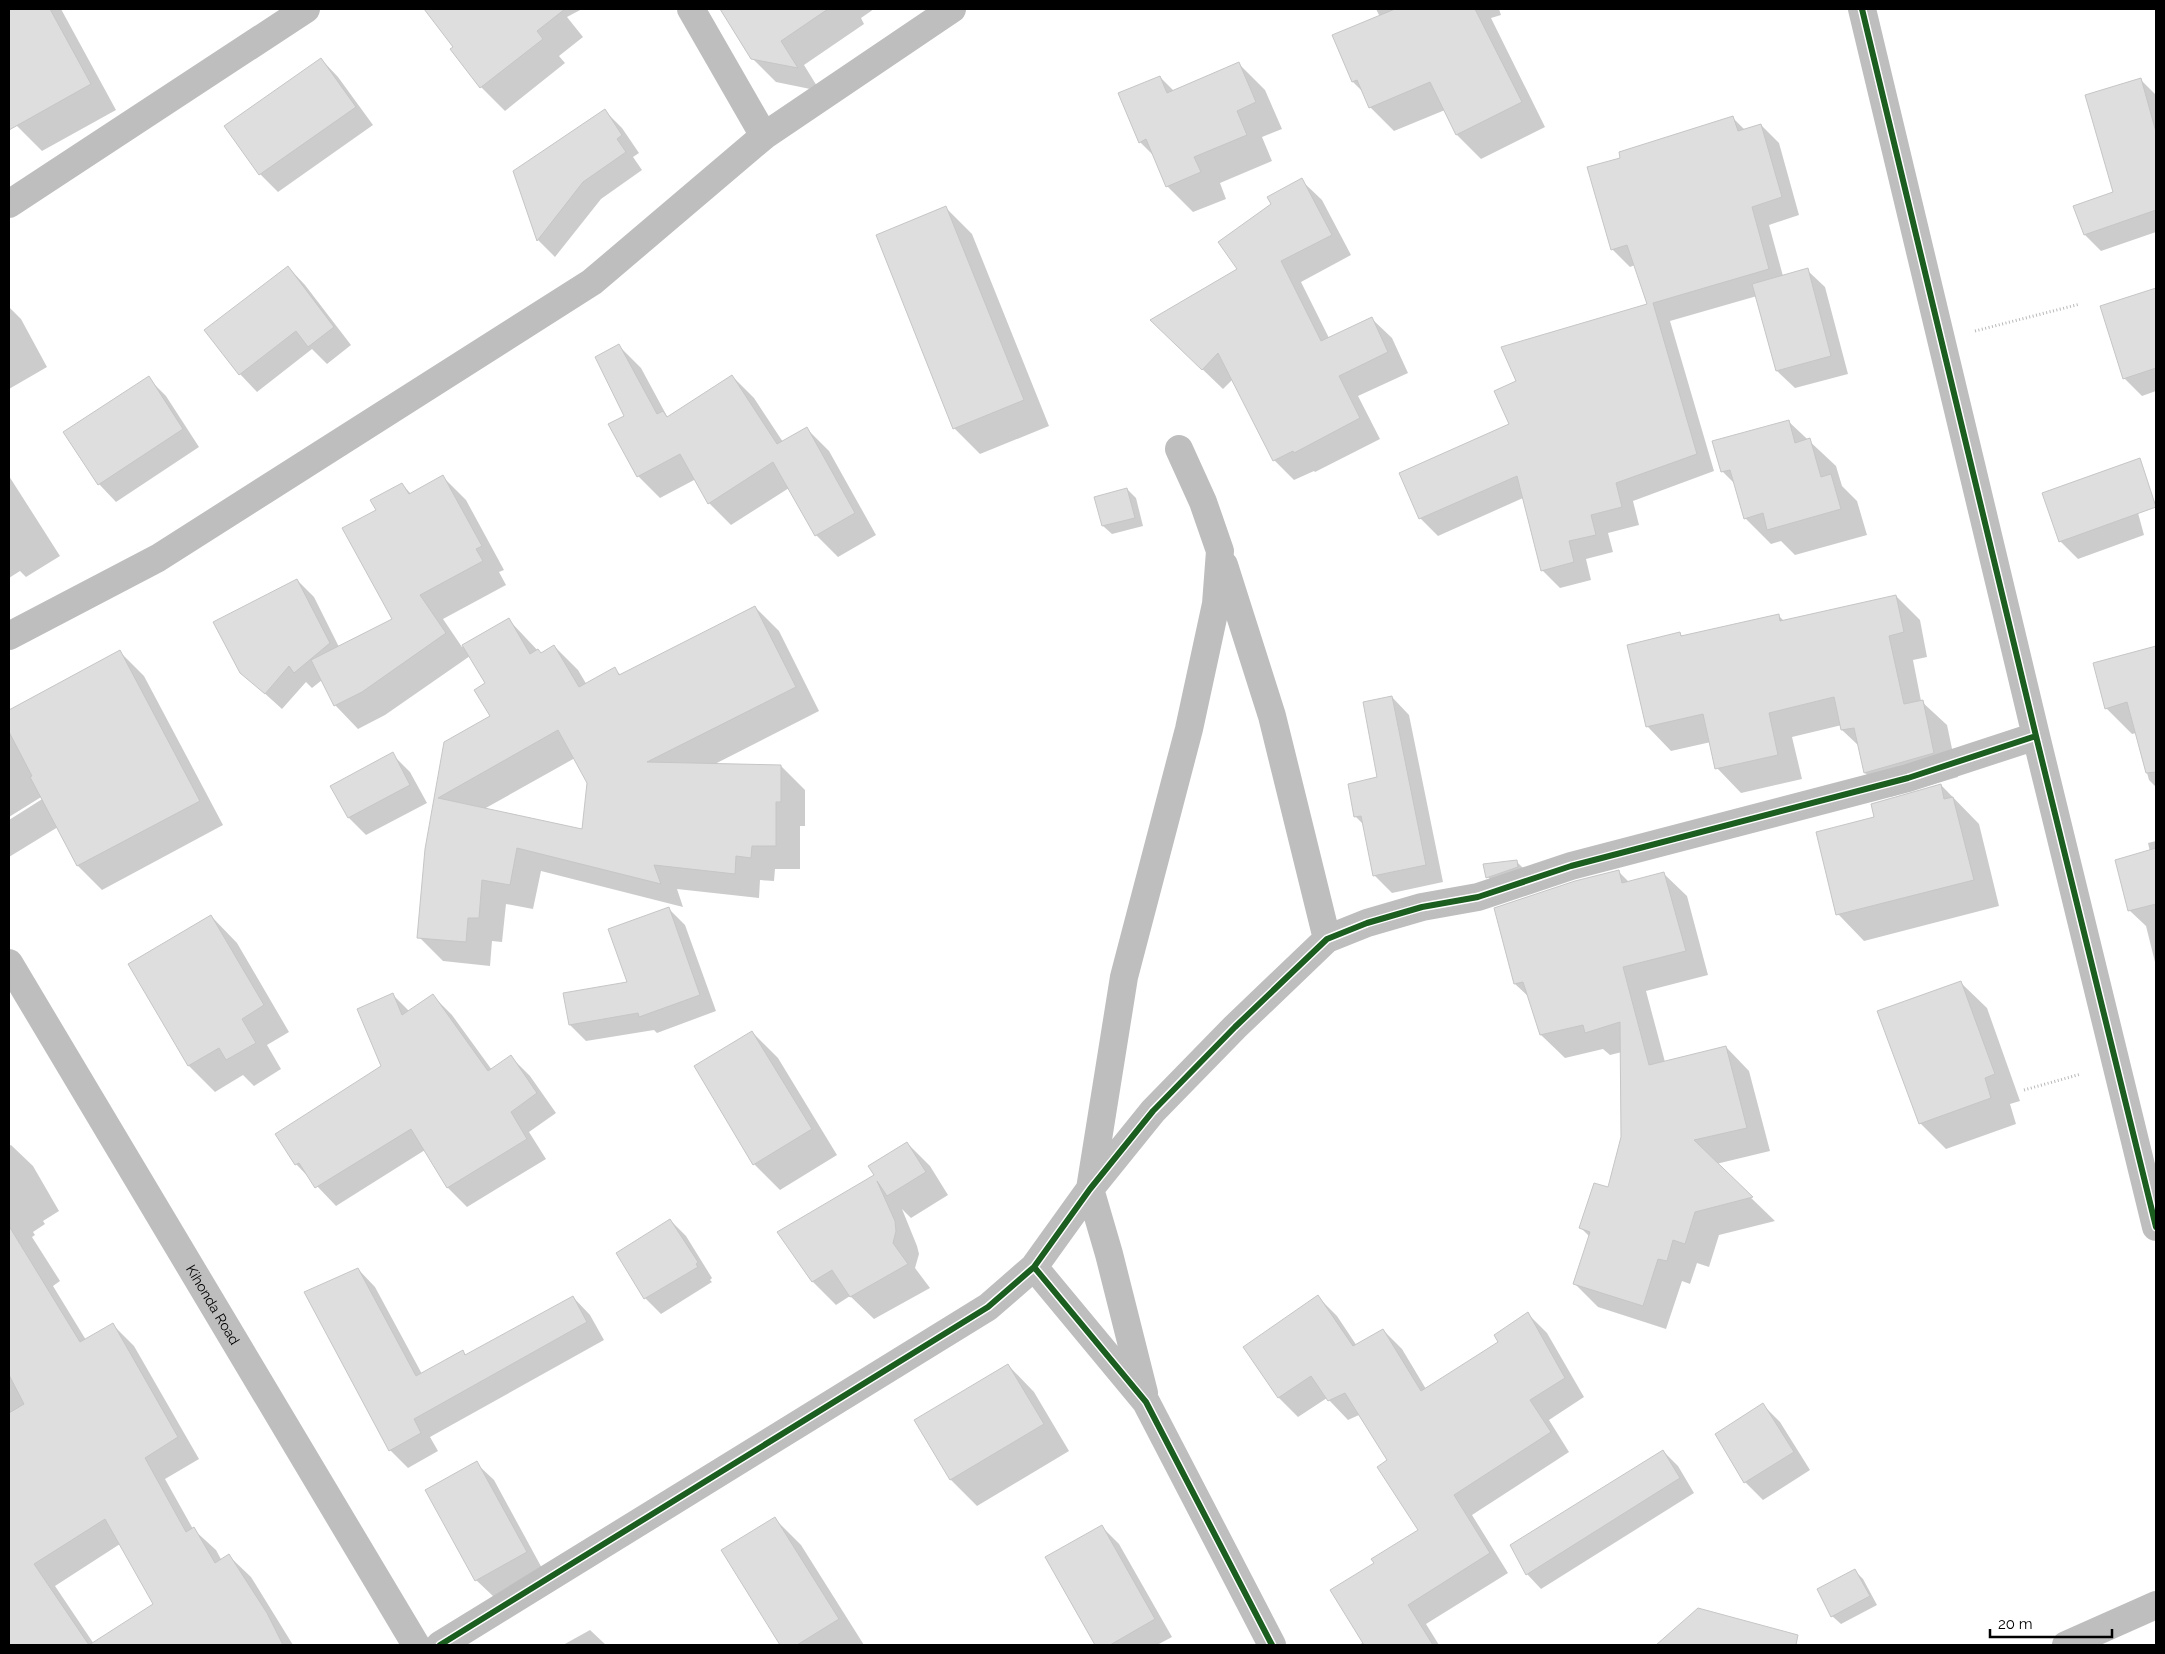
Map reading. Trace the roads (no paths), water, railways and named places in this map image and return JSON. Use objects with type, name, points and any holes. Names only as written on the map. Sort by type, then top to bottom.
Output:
[{"type":"street","points":[[9,204],[306,9]]},
{"type":"street","points":[[691,9],[764,136]]},
{"type":"street","points":[[9,636],[158,558],[592,282],[764,136],[952,9]]},
{"type":"street","points":[[1862,9],[2156,1227]]},
{"type":"street","points":[[1179,449],[1203,502],[1272,716],[1327,939]]},
{"type":"street","points":[[1146,1402],[1109,1254],[1090,1189],[1124,977],[1189,729],[1216,604],[1220,551]]},
{"type":"street","points":[[440,1645],[988,1307],[1034,1268],[1090,1189],[1153,1112],[1235,1027],[1327,939],[1367,923],[1422,907],[1478,897],[1571,866],[1908,778],[2036,736]]},
{"type":"street","name":"Kihonda Road","points":[[9,963],[416,1645]]},
{"type":"street","points":[[1034,1268],[1146,1402],[1272,1645]]},
{"type":"street","points":[[2066,1645],[2156,1605]]}]
